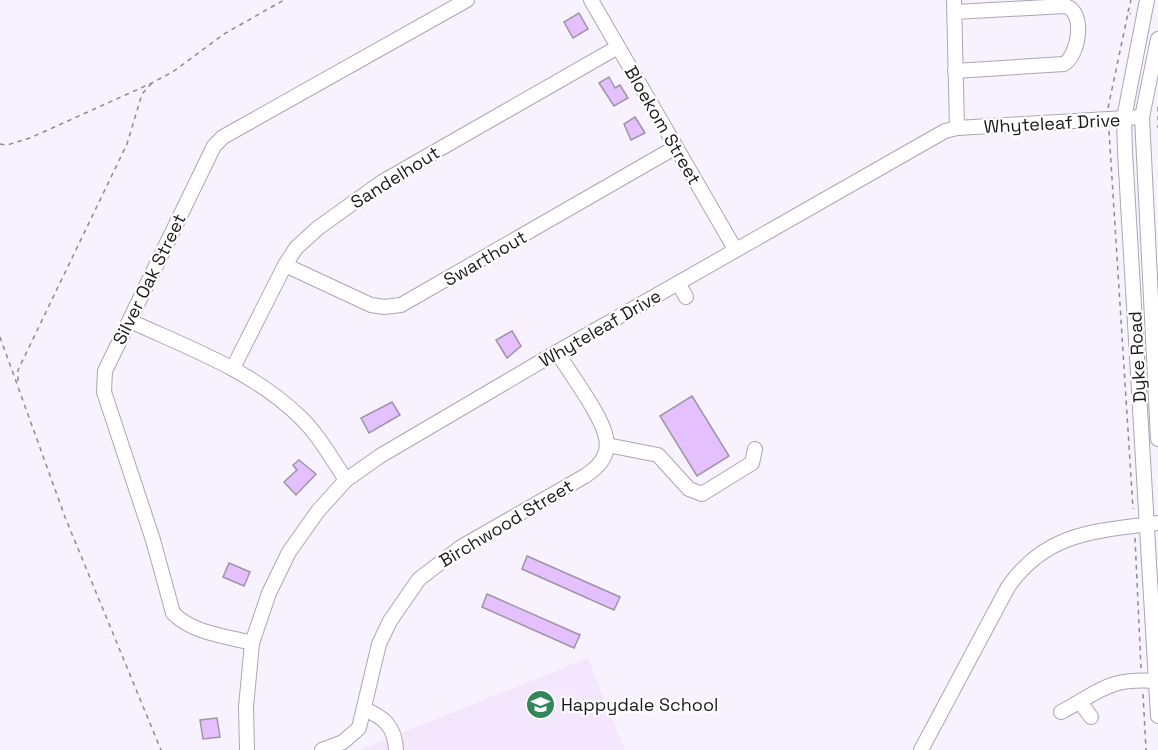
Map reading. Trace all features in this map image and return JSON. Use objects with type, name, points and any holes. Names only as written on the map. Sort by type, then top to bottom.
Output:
[{"type":"street","name":"Silver Oak Street","points":[[252,643],[192,626],[179,620],[169,605],[153,540],[105,392],[108,364],[214,146],[229,134],[467,0]]},
{"type":"street","name":"Bloekom Street","points":[[591,0],[735,249]]},
{"type":"street","name":"Dyke Road","points":[[1147,0],[1125,118],[1146,524],[1149,680],[1158,716]]},
{"type":"street","points":[[955,70],[1064,64],[1074,54],[1078,17],[1074,10],[1065,6],[954,6],[955,70],[957,128]]},
{"type":"street","name":"Sandelhout","points":[[233,368],[285,265],[296,248],[318,228],[381,182],[618,47]]},
{"type":"street","name":"Dyke Road","points":[[1157,47],[1153,94],[1142,117],[1151,152],[1158,439]]},
{"type":"street","name":"Whyteleaf Drive","points":[[247,750],[246,707],[252,643],[269,593],[289,552],[318,511],[346,480],[380,456],[557,352],[919,144],[957,128],[1142,117]]},
{"type":"street","name":"Swarthout","points":[[285,265],[371,305],[393,307],[401,305],[676,147]]},
{"type":"street","points":[[678,283],[686,297]]},
{"type":"street","points":[[130,321],[233,368],[301,418],[346,480]]},
{"type":"street","points":[[557,352],[603,428],[607,445],[658,455],[689,489],[702,494],[752,463],[755,449]]},
{"type":"street","points":[[1140,415],[1157,415]]},
{"type":"street","name":"Birchwood Street","points":[[322,750],[343,742],[356,733],[379,644],[390,621],[419,579],[461,547],[594,470],[602,461],[607,445]]},
{"type":"street","points":[[921,750],[1016,576],[1041,554],[1070,537],[1092,531],[1146,524]]},
{"type":"street","points":[[1060,712],[1112,683],[1149,680]]},
{"type":"street","points":[[1080,702],[1091,717]]},
{"type":"street","points":[[364,709],[377,714],[389,725],[396,750]]},
{"type":"path","points":[[0,144],[8,145],[30,138],[174,72],[224,34],[284,0]]},
{"type":"path","points":[[1128,13],[1131,0]]},
{"type":"path","points":[[18,382],[18,370],[127,144],[142,94],[152,83]]},
{"type":"path","points":[[1158,107],[1158,128]]},
{"type":"path","points":[[0,337],[65,517],[161,750]]},
{"type":"path","points":[[1146,524],[1149,680],[1146,750]]},
{"type":"shaded area","name":"Happydale School","points":[[588,658],[625,750],[359,750]]},
{"type":"building","points":[[579,13],[588,29],[573,38],[564,22]]},
{"type":"building","points":[[609,77],[615,88],[620,85],[628,98],[614,106],[599,83]]},
{"type":"building","points":[[635,117],[645,133],[631,140],[624,124]]},
{"type":"building","points":[[512,331],[521,346],[507,358],[496,340]]},
{"type":"building","points":[[692,396],[729,456],[697,476],[660,416]]},
{"type":"building","points":[[392,402],[400,415],[369,433],[361,418]]},
{"type":"building","points":[[299,460],[316,474],[296,495],[284,482],[297,470],[293,465]]},
{"type":"building","points":[[527,556],[620,597],[614,610],[522,569]]},
{"type":"building","points":[[229,563],[250,572],[244,586],[223,577]]},
{"type":"building","points":[[487,594],[580,635],[574,648],[482,607]]},
{"type":"building","points":[[217,718],[220,737],[203,739],[200,720]]},
{"type":"place","name":"Happydale School","points":[[540,704]]}]
